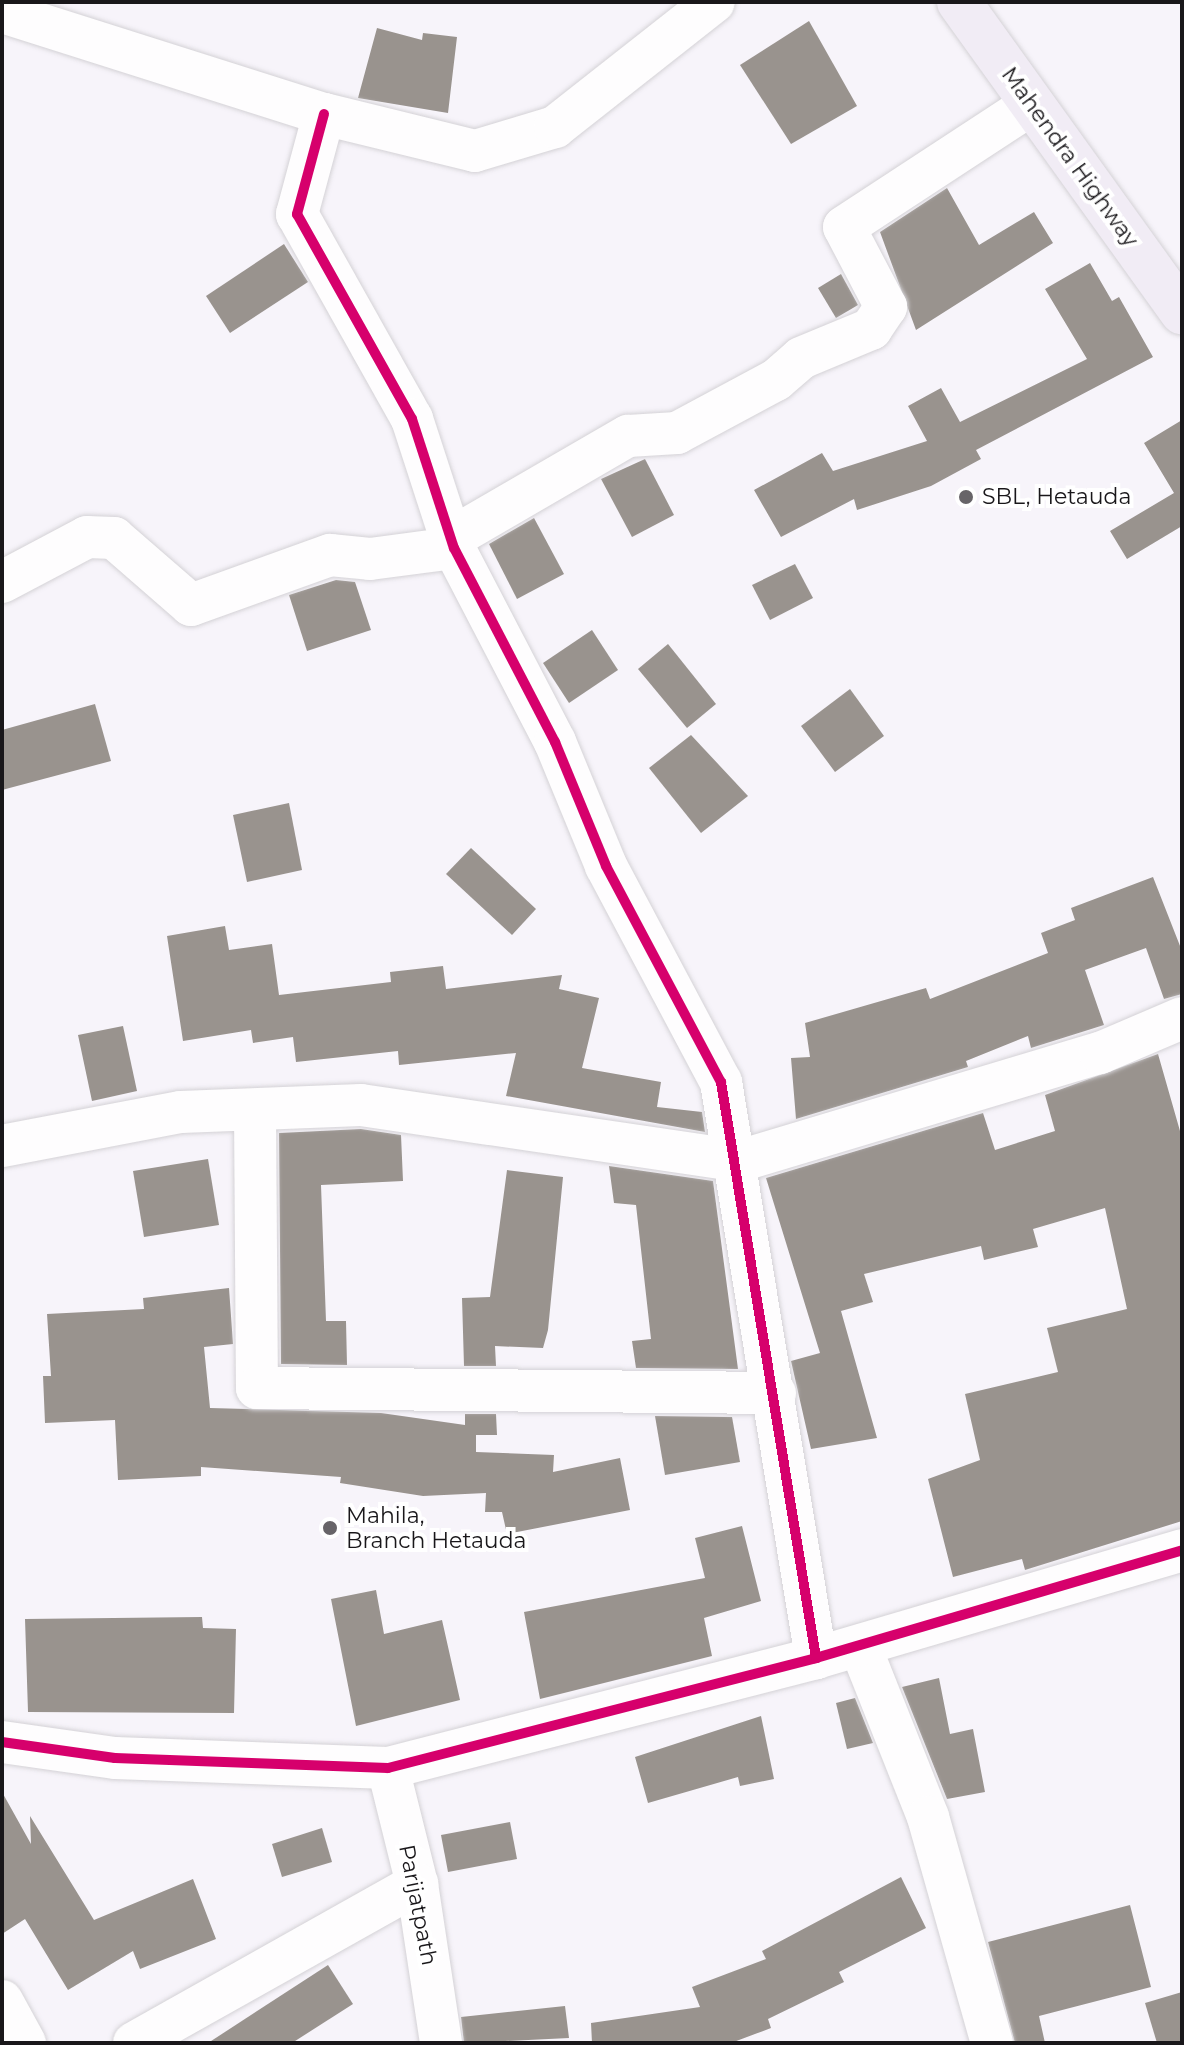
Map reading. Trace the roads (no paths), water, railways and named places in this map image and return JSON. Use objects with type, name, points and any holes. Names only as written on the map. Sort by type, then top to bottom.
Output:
[{"type":"highway","name":"Mahendra Highway","points":[[959,2],[1182,312]]},
{"type":"street","points":[[2,12],[324,114],[475,151],[555,127],[714,2]]},
{"type":"street","points":[[2,582],[87,537],[114,538],[191,605],[330,555],[370,559],[452,543],[628,436],[677,433],[776,380],[801,358],[871,329],[886,307],[844,227],[1032,104]]},
{"type":"street","points":[[324,114],[297,214],[412,419],[452,543],[555,742],[606,866],[721,1082],[739,1161],[816,1658]]},
{"type":"street","points":[[2,1146],[181,1112],[361,1105],[739,1161],[1100,1053],[1182,1018]]},
{"type":"street","points":[[255,1110],[257,1388],[775,1393]]},
{"type":"street","points":[[2,1742],[115,1758],[388,1768],[860,1646],[1182,1550]]},
{"type":"street","points":[[860,1646],[928,1817],[992,2043]]},
{"type":"street","name":"Parijatpath","points":[[388,1768],[417,1884],[441,2043]]},
{"type":"street","points":[[134,2043],[417,1884]]},
{"type":"street","points":[[2,2001],[25,2043]]},
{"type":"place","name":"SBL, Hetauda","points":[[966,497]]},
{"type":"place","name":"Mahila, Branch Hetauda","points":[[330,1528]]}]
